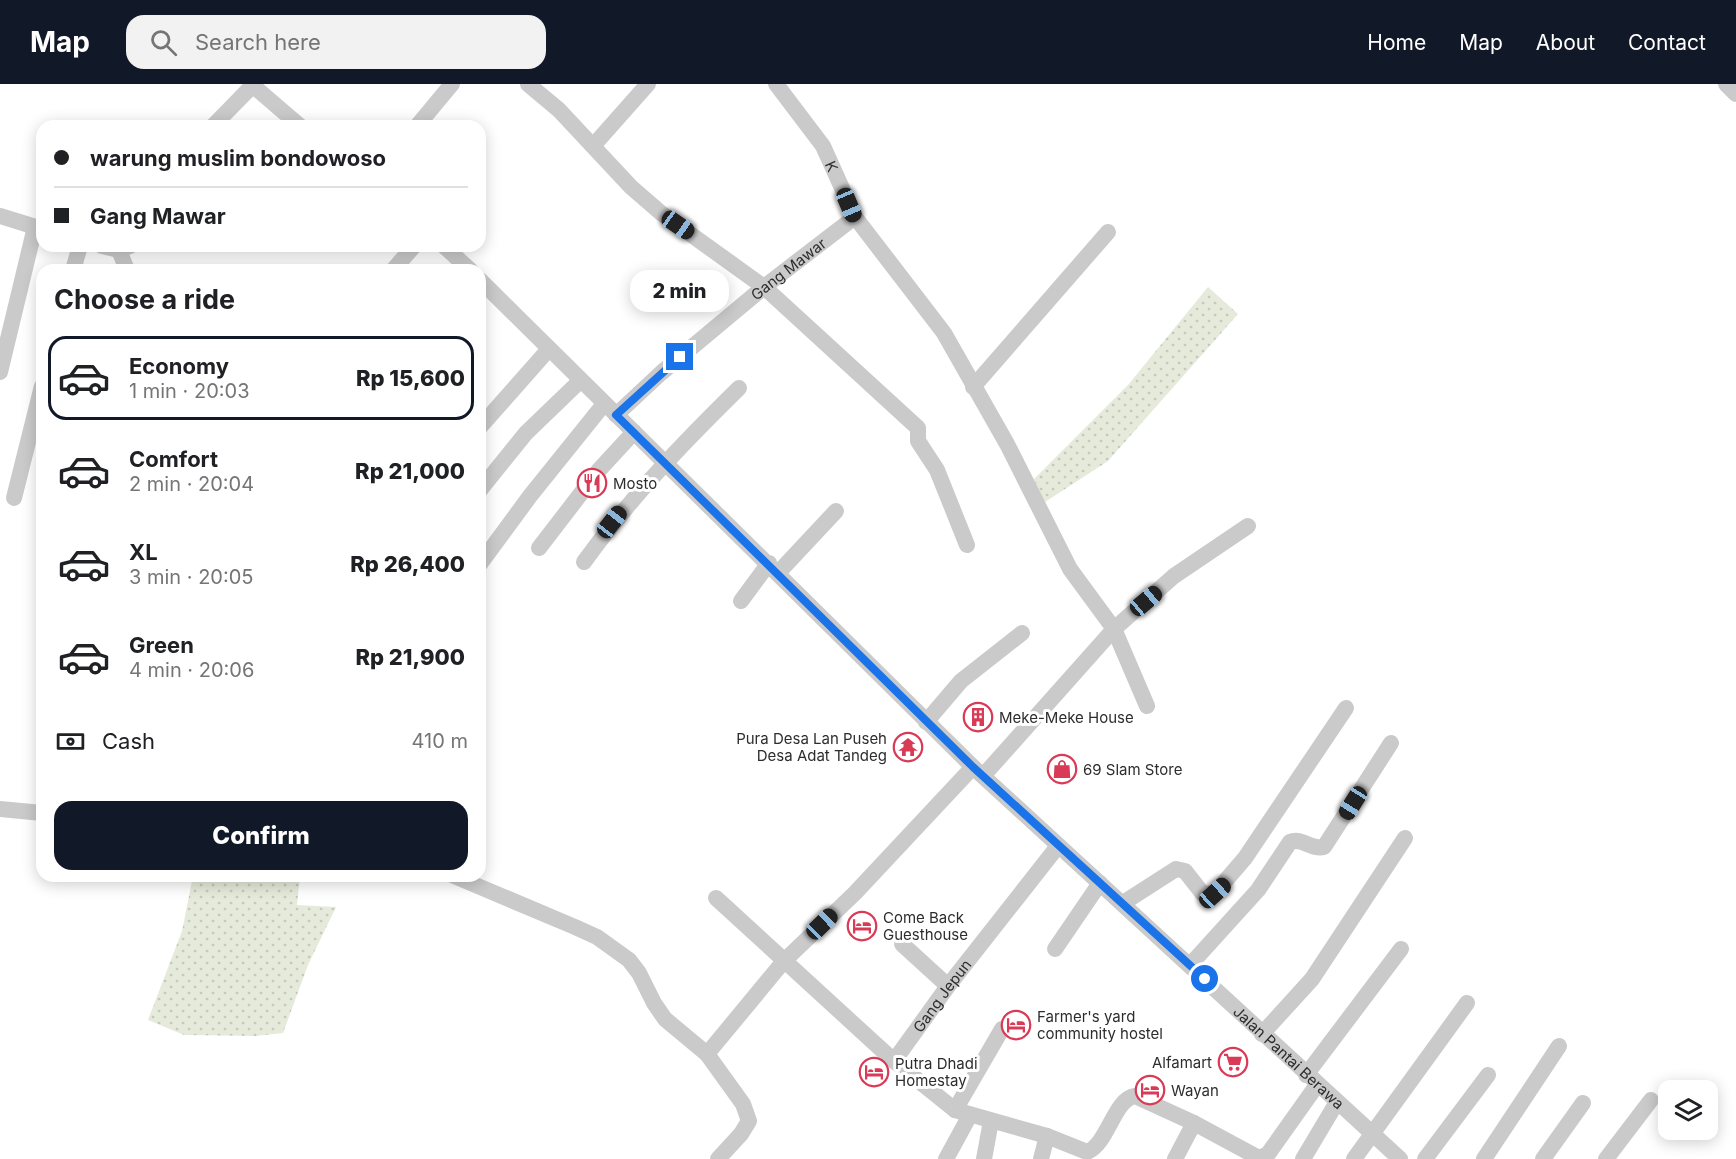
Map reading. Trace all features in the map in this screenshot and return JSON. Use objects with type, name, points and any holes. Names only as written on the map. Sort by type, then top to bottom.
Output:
[{"type":"street","points":[[219,120],[253,84],[293,120]]},
{"type":"street","points":[[422,120],[452,84]]},
{"type":"street","points":[[528,84],[559,110],[631,187],[661,213],[764,286],[918,428],[918,441],[937,470],[967,545]]},
{"type":"street","points":[[593,146],[648,84]]},
{"type":"street","name":"K","points":[[776,84],[823,146],[855,217],[904,283],[928,308],[944,333],[1007,444],[1070,569],[1114,629],[1146,706]]},
{"type":"street","points":[[1726,84],[1736,94]]},
{"type":"street","points":[[0,216],[36,227]]},
{"type":"street","name":"Gang Mawar","points":[[486,556],[530,496],[610,409],[661,373],[764,286],[855,217]]},
{"type":"street","points":[[973,387],[1108,232]]},
{"type":"street","points":[[0,372],[36,236]]},
{"type":"street","points":[[398,264],[409,252]]},
{"type":"street","points":[[449,252],[459,264]]},
{"type":"street","name":"Jalan Pantai Berawa","points":[[486,286],[926,722],[1311,1080],[1400,1159]]},
{"type":"street","points":[[486,420],[549,349]]},
{"type":"street","points":[[486,483],[526,433],[580,381]]},
{"type":"street","points":[[584,562],[626,505],[664,461],[739,388]]},
{"type":"street","points":[[14,498],[36,410]]},
{"type":"street","points":[[539,548],[599,470],[634,432]]},
{"type":"street","points":[[741,601],[773,568],[836,511]]},
{"type":"street","points":[[707,1054],[784,961],[978,771],[1114,629],[1174,576],[1248,526]]},
{"type":"street","points":[[926,722],[961,681],[1022,633]]},
{"type":"street","points":[[1123,903],[1176,869],[1185,871],[1203,894],[1215,893],[1245,858],[1346,708]]},
{"type":"street","points":[[1190,966],[1257,890],[1290,842],[1300,840],[1315,848],[1324,847],[1391,743]]},
{"type":"street","points":[[0,809],[36,812]]},
{"type":"street","points":[[1262,1034],[1312,979],[1405,838]]},
{"type":"street","name":"Gang Jepun","points":[[894,1061],[948,986],[1058,846]]},
{"type":"street","points":[[468,882],[575,927],[605,943],[629,960],[665,1019],[707,1054],[744,1104],[749,1121],[741,1134],[718,1159]]},
{"type":"street","points":[[1055,949],[1100,883]]},
{"type":"street","points":[[716,898],[894,1061],[963,1112],[1047,1136],[1081,1150],[1092,1150],[1130,1097],[1139,1097],[1194,1123],[1238,1154],[1259,1158],[1268,1154],[1311,1080],[1401,949]]},
{"type":"street","points":[[902,944],[948,986]]},
{"type":"street","points":[[1354,1159],[1467,1003]]},
{"type":"street","points":[[946,1159],[963,1112],[1002,1029]]},
{"type":"street","points":[[1484,1159],[1559,1046]]},
{"type":"street","points":[[1425,1159],[1488,1075]]},
{"type":"street","points":[[1606,1159],[1651,1100]]},
{"type":"street","points":[[1303,1159],[1337,1102]]},
{"type":"street","points":[[1543,1159],[1583,1103]]},
{"type":"street","points":[[984,1159],[991,1121]]},
{"type":"street","points":[[1175,1159],[1194,1123]]},
{"type":"street","points":[[1041,1159],[1047,1136]]},
{"type":"shaded area","points":[[1208,287],[1238,314],[1108,461],[1042,504],[1034,479],[1128,385]]},
{"type":"shaded area","points":[[192,882],[299,882],[297,905],[336,907],[308,965],[283,1033],[256,1036],[184,1035],[148,1020],[182,931]]},
{"type":"place","name":"Mosto","points":[[592,483]]},
{"type":"place","name":"Meke-Meke House","points":[[978,717]]},
{"type":"place","name":"Pura Desa Lan Puseh Desa Adat Tandeg","points":[[908,747]]},
{"type":"place","name":"69 Slam Store","points":[[1062,769]]},
{"type":"place","name":"Come Back Guesthouse","points":[[862,926]]},
{"type":"place","name":"Farmer's yard community hostel","points":[[1016,1025]]},
{"type":"place","name":"Alfamart","points":[[1233,1062]]},
{"type":"place","name":"Putra Dhadi Homestay","points":[[874,1072]]},
{"type":"place","name":"Wayan","points":[[1150,1090]]},
{"type":"route","points":[[680,357],[616,415],[926,722],[1205,979]]}]
